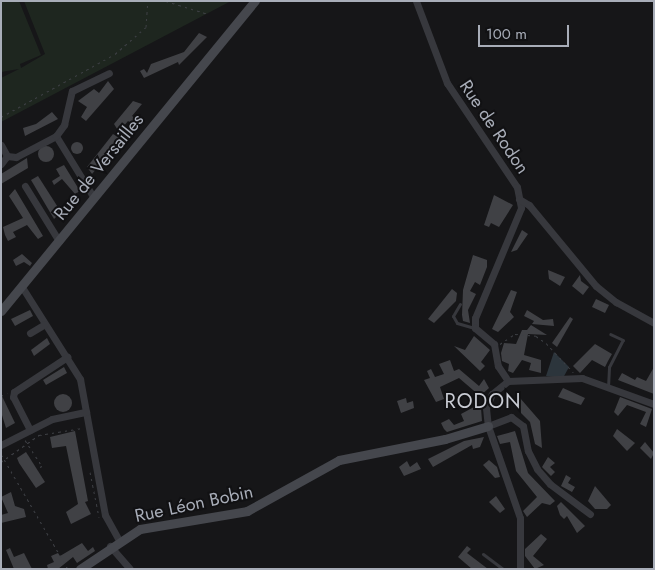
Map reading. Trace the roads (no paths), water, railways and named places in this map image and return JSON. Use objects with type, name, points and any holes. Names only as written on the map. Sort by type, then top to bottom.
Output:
[{"type":"street","name":"Rue de Versailles","points":[[1,311],[255,1]]},
{"type":"street","name":"Rue de Rodon","points":[[416,1],[447,83],[516,187],[521,208],[475,318],[475,328]]},
{"type":"street","points":[[7,156],[16,156],[56,136],[64,125],[72,92],[109,73]]},
{"type":"street","points":[[56,136],[94,198]]},
{"type":"street","points":[[1,145],[7,156]]},
{"type":"street","points":[[1,164],[7,156]]},
{"type":"street","points":[[25,186],[59,241]]},
{"type":"street","points":[[519,198],[529,205],[596,286],[616,302],[654,323]]},
{"type":"street","points":[[22,287],[80,379],[105,515],[119,540]]},
{"type":"street","points":[[30,332],[45,324]]},
{"type":"street","points":[[475,328],[496,348],[498,366],[508,381]]},
{"type":"street","points":[[30,430],[13,397],[14,392],[67,358]]},
{"type":"street","points":[[520,569],[520,518],[488,426],[486,408],[492,394],[508,381],[576,379],[654,404]]},
{"type":"street","points":[[1,445],[52,419],[86,412]]},
{"type":"street","points":[[488,426],[510,417],[523,426],[528,451],[538,469],[550,484],[590,514]]},
{"type":"street","name":"Rue Léon Bobin","points":[[80,569],[119,540],[156,525],[248,511],[339,460],[445,439],[488,426]]},
{"type":"street","points":[[110,546],[130,569]]},
{"type":"lane","points":[[460,304],[453,316],[457,323],[475,328]]},
{"type":"lane","points":[[608,388],[609,368],[623,340],[610,334]]},
{"type":"lane","points":[[483,554],[503,569]]},
{"type":"district","name":"RODON","points":[[483,401]]}]
